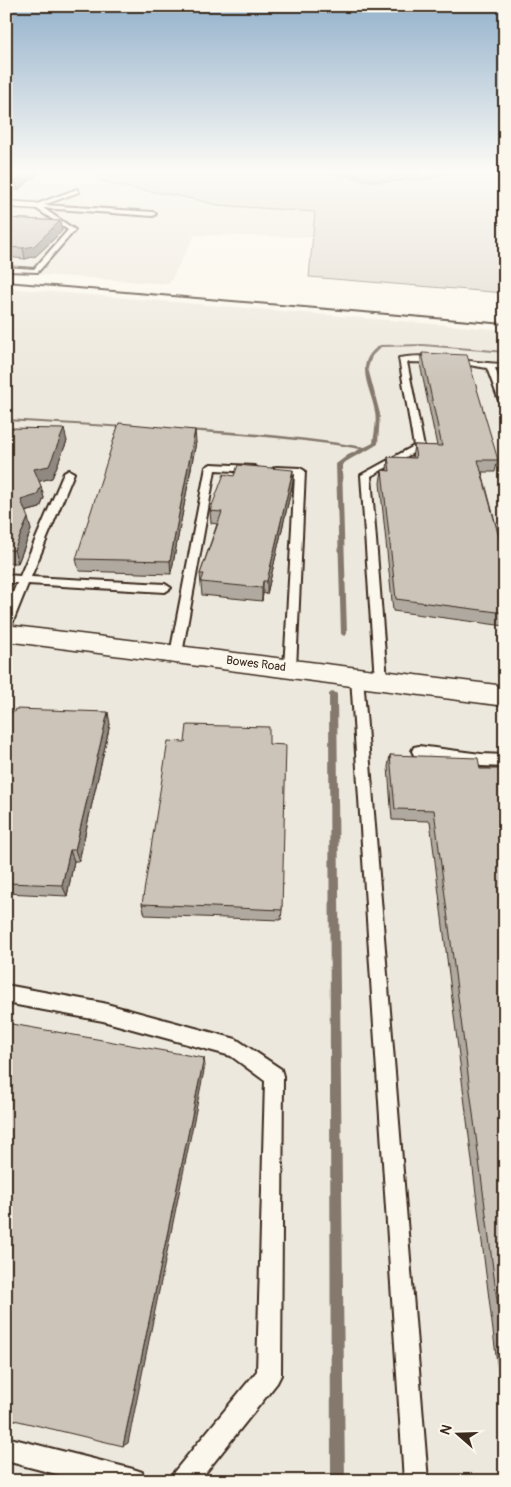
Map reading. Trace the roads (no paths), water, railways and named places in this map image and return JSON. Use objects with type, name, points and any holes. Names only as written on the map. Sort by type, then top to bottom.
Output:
[{"type":"street","name":"Bowes Road","points":[[6,633],[505,696]]},
{"type":"lane","points":[[6,269],[36,271],[62,241]]},
{"type":"lane","points":[[416,1481],[369,679],[366,475],[419,447],[402,360],[457,361],[490,366],[505,366]]},
{"type":"lane","points":[[490,366],[505,406]]},
{"type":"lane","points":[[176,654],[211,467],[300,471],[290,669]]},
{"type":"lane","points":[[6,624],[69,473]]},
{"type":"lane","points":[[6,579],[165,588]]},
{"type":"lane","points":[[419,751],[505,762]]},
{"type":"lane","points":[[6,994],[103,1012],[236,1048],[274,1076],[269,1375],[183,1481]]},
{"type":"lane","points":[[6,1449],[133,1481]]},
{"type":"waterway","points":[[365,449],[375,444],[378,414],[366,368],[370,356],[380,346],[423,345],[505,352]]},
{"type":"waterway","points":[[6,420],[127,427]]},
{"type":"waterway","points":[[186,430],[277,436],[365,449]]},
{"type":"waterway","points":[[344,634],[339,464],[365,449]]},
{"type":"waterway","points":[[333,694],[338,1481]]},
{"type":"railway","points":[[6,282],[505,324]]}]
